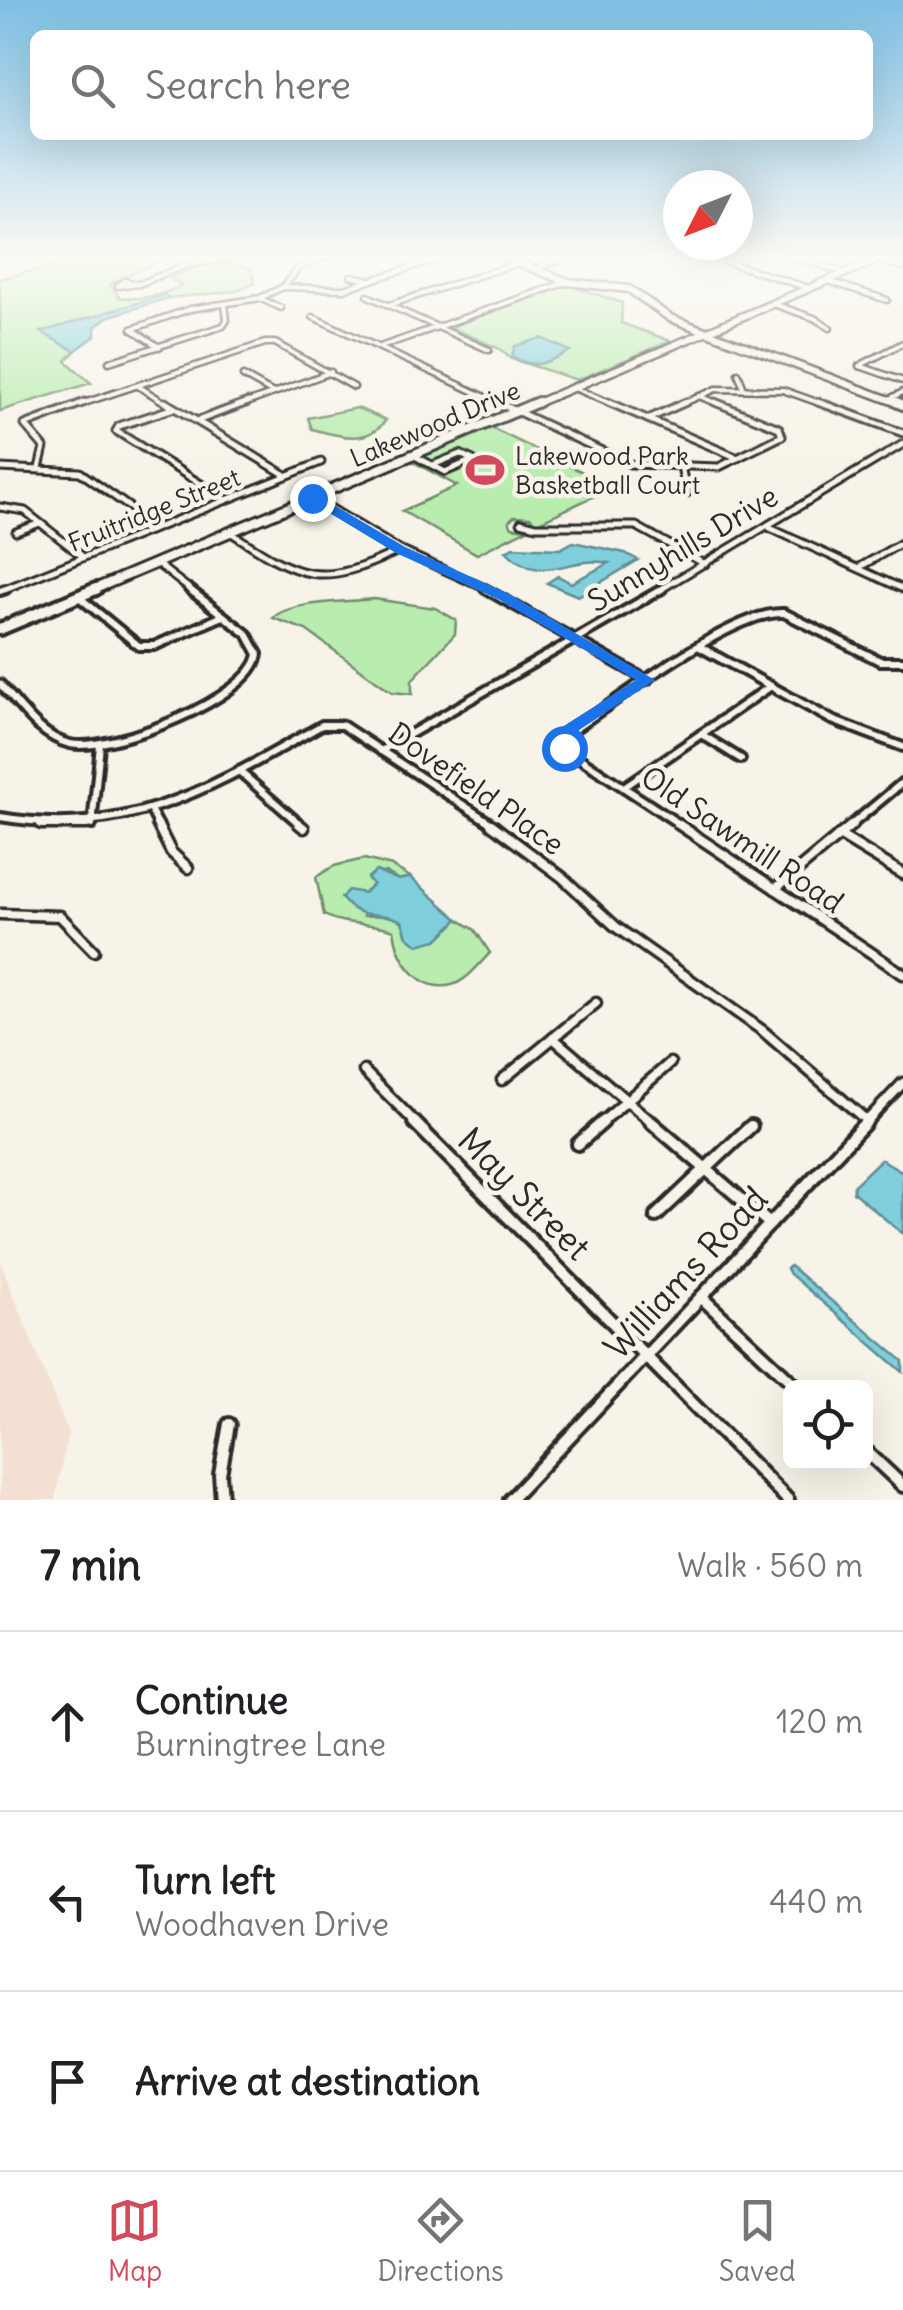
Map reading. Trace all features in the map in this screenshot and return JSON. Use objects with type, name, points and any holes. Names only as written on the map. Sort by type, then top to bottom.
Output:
[{"type":"street","points":[[143,326],[132,330],[159,347]]},
{"type":"street","points":[[109,362],[223,326]]},
{"type":"street","points":[[332,326],[630,464],[719,467],[782,436],[783,431],[699,396]]},
{"type":"street","points":[[380,348],[440,326]]},
{"type":"street","points":[[690,326],[903,405]]},
{"type":"street","name":"Lakewood Drive","points":[[0,629],[720,326]]},
{"type":"street","points":[[825,326],[830,328]]},
{"type":"street","points":[[437,327],[490,350]]},
{"type":"street","points":[[38,468],[44,447],[25,425],[29,421],[265,343],[275,343],[354,386]]},
{"type":"street","points":[[903,343],[859,366],[903,381]]},
{"type":"street","points":[[196,421],[332,372]]},
{"type":"street","points":[[738,373],[744,389]]},
{"type":"street","points":[[243,376],[274,393]]},
{"type":"street","points":[[137,386],[287,476]]},
{"type":"street","points":[[574,388],[738,458]]},
{"type":"street","points":[[648,420],[716,389],[793,391],[903,433]]},
{"type":"street","points":[[888,400],[903,392]]},
{"type":"street","points":[[174,408],[119,426],[116,431],[226,500]]},
{"type":"street","name":"Sunnyhills Drive","points":[[381,751],[769,527],[809,498],[903,444]]},
{"type":"street","points":[[413,455],[433,466],[448,472],[473,460],[460,454],[433,466]]},
{"type":"street","name":"Fruitridge Street","points":[[0,591],[321,462]]},
{"type":"street","points":[[682,466],[687,493]]},
{"type":"street","points":[[0,468],[80,472],[157,527]]},
{"type":"street","points":[[312,498],[400,550],[504,597],[647,680]]},
{"type":"street","points":[[0,507],[26,511],[84,557]]},
{"type":"street","points":[[521,522],[636,526],[705,564]]},
{"type":"street","points":[[16,532],[40,523]]},
{"type":"street","points":[[769,527],[903,589]]},
{"type":"street","points":[[230,532],[290,572],[304,576],[357,570],[400,550]]},
{"type":"street","points":[[858,568],[903,542]]},
{"type":"street","points":[[0,684],[61,742],[100,745],[140,734],[234,687],[252,673],[259,659],[256,645],[156,563]]},
{"type":"street","points":[[78,596],[140,646],[154,646],[223,616]]},
{"type":"street","points":[[560,739],[727,628],[770,612],[784,613],[880,661],[903,661]]},
{"type":"street","points":[[700,647],[832,720],[903,747]]},
{"type":"street","points":[[624,788],[772,686]]},
{"type":"street","name":"Dovefield Place","points":[[0,817],[56,826],[92,825],[152,813],[322,725],[342,725],[508,835],[562,877],[616,927],[763,1031],[867,1122]]},
{"type":"street","points":[[701,734],[740,758]]},
{"type":"street","name":"Old Sawmill Road","points":[[560,739],[564,748],[903,974]]},
{"type":"street","points":[[92,825],[100,745]]},
{"type":"street","points":[[239,771],[304,828]]},
{"type":"street","points":[[775,889],[902,784]]},
{"type":"street","points":[[152,813],[171,852],[188,868]]},
{"type":"street","points":[[839,835],[903,874]]},
{"type":"street","points":[[0,914],[60,916],[94,951]]},
{"type":"street","points":[[502,1080],[596,1002]]},
{"type":"street","points":[[553,1038],[770,1224]]},
{"type":"street","points":[[578,1144],[670,1063]]},
{"type":"street","name":"May Street","points":[[364,1071],[788,1500]]},
{"type":"street","name":"Williams Road","points":[[510,1500],[903,1084]]},
{"type":"street","points":[[656,1216],[751,1126]]},
{"type":"street","points":[[701,1297],[789,1380]]},
{"type":"street","points":[[222,1500],[220,1474],[229,1424]]},
{"type":"street","points":[[873,1458],[903,1486]]},
{"type":"shaded area","points":[[0,1261],[68,1432],[55,1500],[0,1500]]},
{"type":"green space","points":[[0,326],[62,326],[42,332],[75,351],[66,361],[91,383],[0,411]]},
{"type":"green space","points":[[629,326],[671,341],[577,380],[511,359],[500,349],[450,327]]},
{"type":"green space","points":[[357,408],[386,420],[370,433],[352,437],[312,429],[308,418]]},
{"type":"green space","points":[[487,426],[614,487],[537,523],[530,517],[514,516],[509,521],[512,527],[527,529],[477,554],[402,511],[457,486],[408,459]]},
{"type":"green space","points":[[374,599],[435,608],[456,620],[455,634],[412,680],[412,694],[392,692],[306,630],[273,618],[305,605]]},
{"type":"green space","points":[[364,859],[392,866],[410,877],[399,880],[385,872],[368,879],[373,884],[364,893],[363,916],[389,915],[402,921],[407,936],[437,940],[458,919],[475,930],[490,953],[458,983],[429,984],[405,962],[394,930],[324,915],[316,877],[334,866]]},
{"type":"water","points":[[61,326],[96,326],[95,336],[75,351],[41,332]]},
{"type":"water","points":[[541,338],[570,351],[536,364],[512,356],[515,346]]},
{"type":"water","points":[[573,542],[625,553],[638,560],[578,596],[547,583],[558,576],[571,583],[609,563],[532,568],[506,551],[513,547],[560,549]]},
{"type":"water","points":[[376,871],[399,880],[410,877],[458,919],[437,940],[418,945],[407,936],[402,921],[357,911],[341,898],[348,890],[364,893],[373,884],[367,878]]},
{"type":"water","points":[[881,1159],[903,1172],[903,1234],[853,1192],[854,1185]]},
{"type":"water","points":[[790,1266],[903,1361],[903,1372],[790,1274]]},
{"type":"place","name":"Lakewood Park Basketball Court","points":[[485,470]]},
{"type":"route","points":[[312,498],[400,550],[504,597],[647,680],[565,732],[560,739],[564,748]]}]
